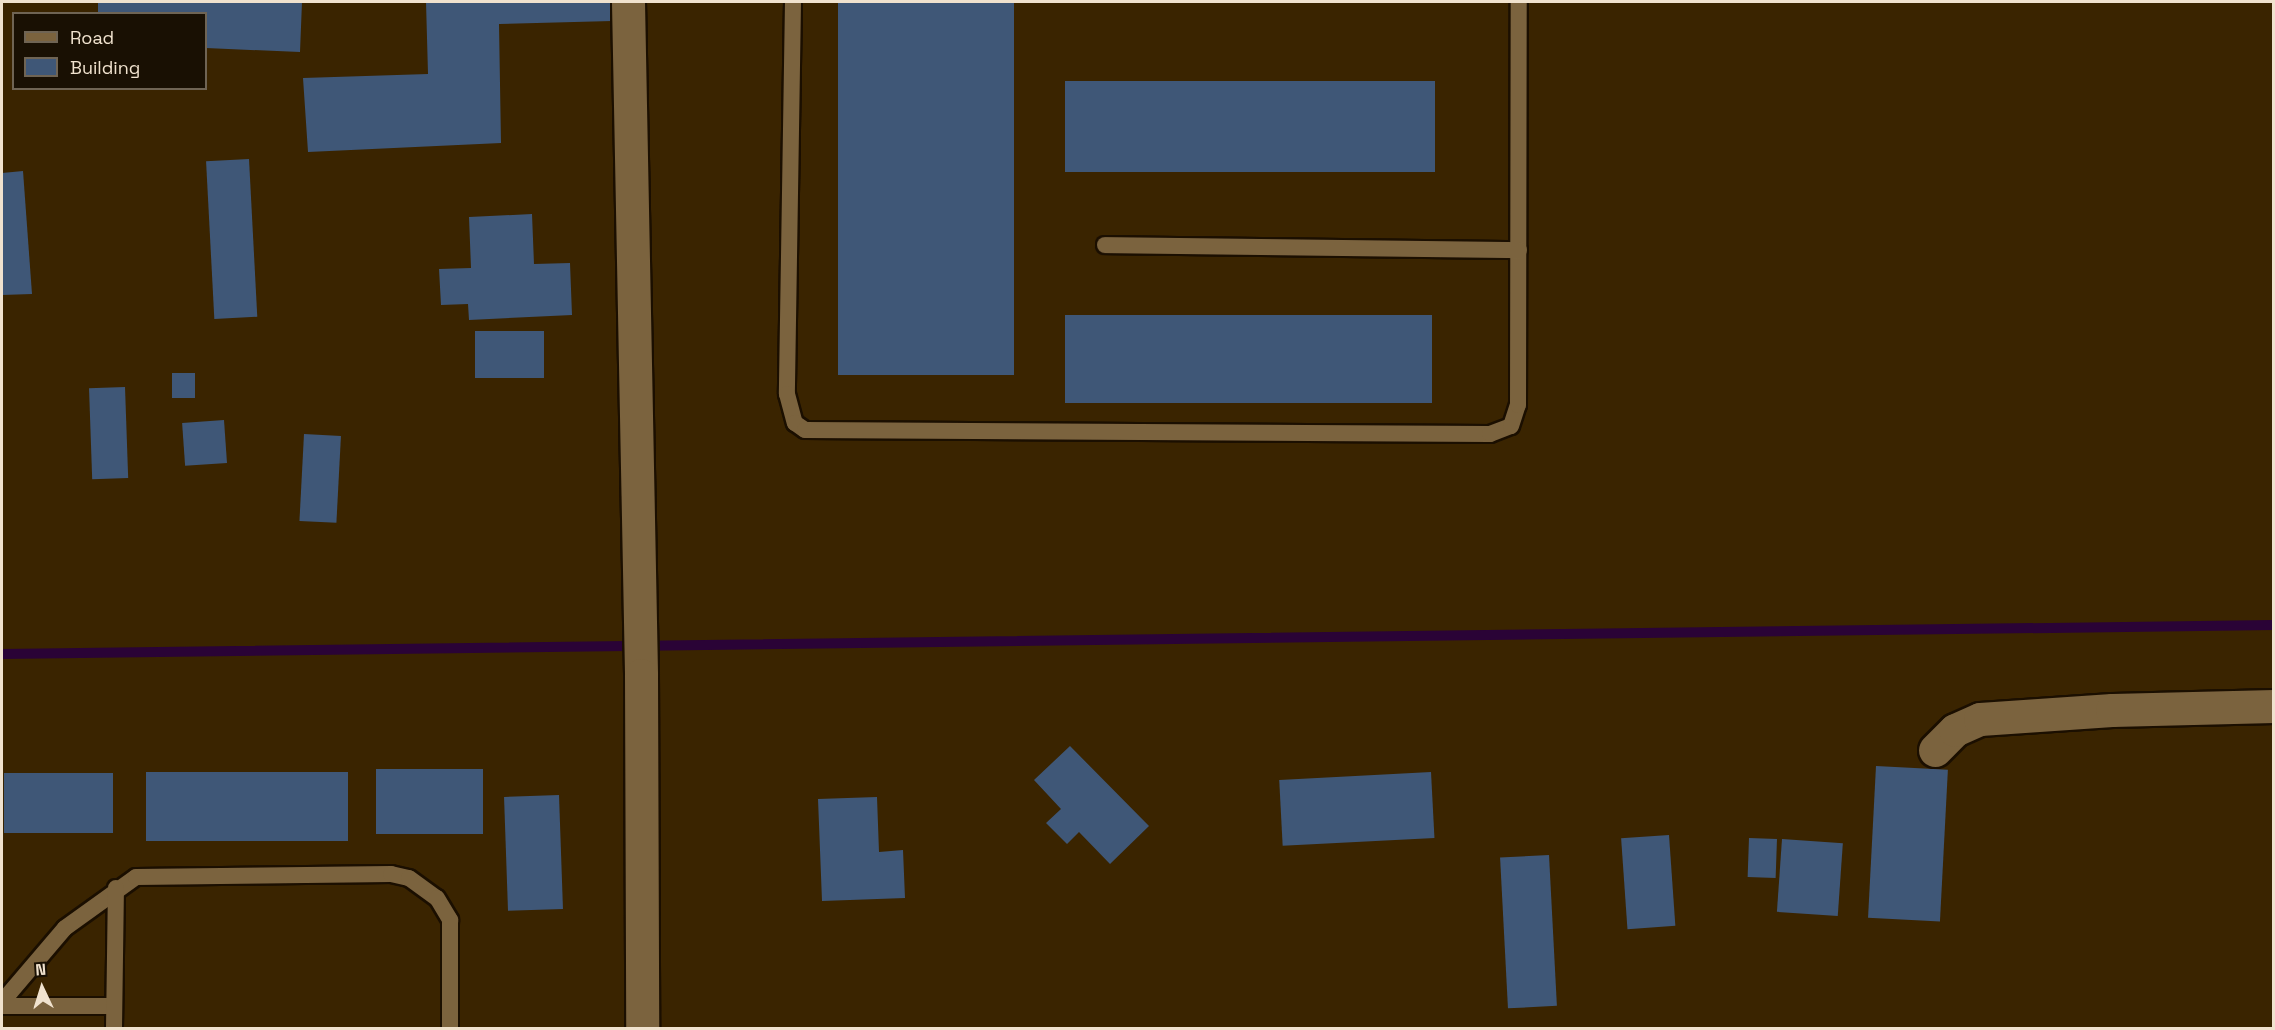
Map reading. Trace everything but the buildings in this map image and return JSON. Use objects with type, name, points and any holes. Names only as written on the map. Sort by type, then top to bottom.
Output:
[{"type":"street","points":[[628,2],[641,675],[642,1029]]},
{"type":"street","points":[[1935,750],[1955,730],[1980,719],[2112,710],[2274,706]]},
{"type":"lane","points":[[793,2],[788,394],[795,423],[805,430],[1501,431],[1517,417],[1518,405],[1520,2]]},
{"type":"lane","points":[[1106,245],[1519,249]]},
{"type":"lane","points":[[2,1004],[64,928],[116,888],[144,875],[391,874],[409,878],[437,898],[450,920],[450,1029]]},
{"type":"lane","points":[[114,1029],[116,888]]},
{"type":"lane","points":[[2,1004],[114,1006]]},
{"type":"waterway","points":[[2,654],[2274,625]]}]
